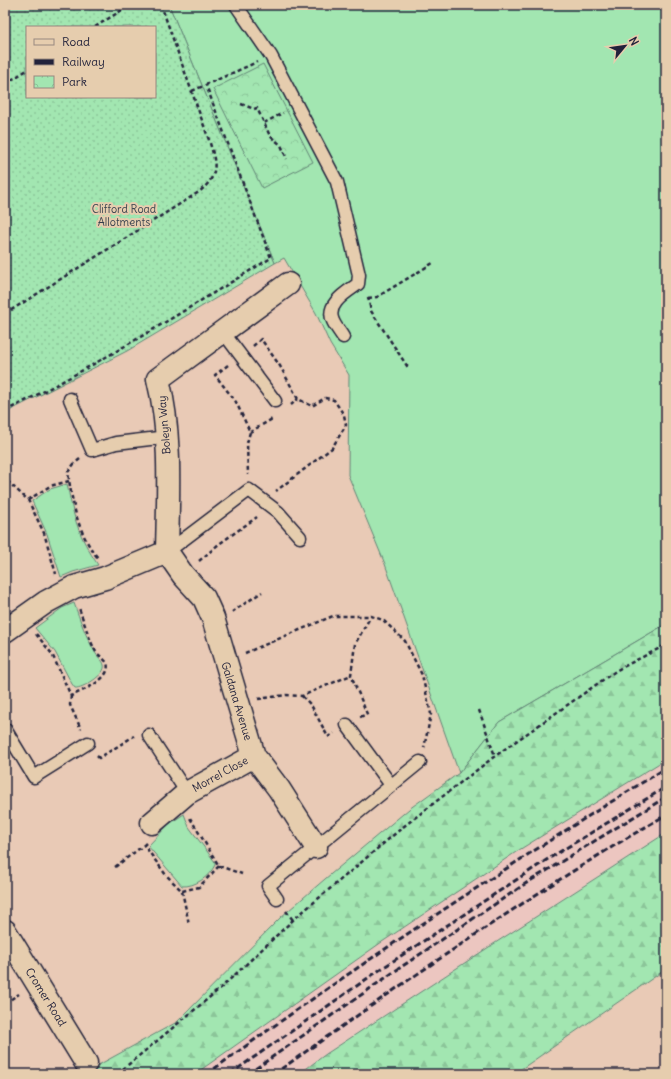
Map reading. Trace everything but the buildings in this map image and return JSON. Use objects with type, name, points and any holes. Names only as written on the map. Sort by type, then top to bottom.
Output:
[{"type":"street","name":"Boleyn Way","points":[[167,552],[167,437],[162,395],[158,380],[288,284]]},
{"type":"street","name":"Galdana Avenue","points":[[167,552],[183,575],[204,598],[213,618],[254,756],[279,789],[316,848]]},
{"type":"street","points":[[5,631],[68,590],[105,578],[167,552]]},
{"type":"street","name":"Morrel Close","points":[[152,823],[182,796],[254,756]]},
{"type":"street","name":"Cromer Road","points":[[5,931],[86,1063]]},
{"type":"lane","points":[[236,5],[271,56],[337,182],[359,275],[358,284],[339,298],[333,308],[332,319],[343,337]]},
{"type":"lane","points":[[223,332],[275,401]]},
{"type":"lane","points":[[70,399],[92,450],[116,443],[167,437]]},
{"type":"lane","points":[[167,552],[249,490],[270,506],[300,537]]},
{"type":"lane","points":[[347,725],[391,785]]},
{"type":"lane","points":[[5,729],[34,777],[88,743]]},
{"type":"lane","name":"Morrel Close","points":[[149,735],[182,796]]},
{"type":"lane","points":[[277,898],[268,886],[420,762]]},
{"type":"path","points":[[97,26],[130,5]]},
{"type":"path","points":[[5,314],[208,185],[214,174],[215,161],[161,5]]},
{"type":"path","points":[[192,92],[271,56]]},
{"type":"path","points":[[5,84],[26,71]]},
{"type":"path","points":[[5,411],[31,399],[154,329],[271,258],[206,85]]},
{"type":"path","points":[[241,104],[254,109],[257,108],[270,136],[281,145],[288,159]]},
{"type":"path","points":[[264,123],[298,107]]},
{"type":"path","points":[[368,298],[377,297],[433,263]]},
{"type":"path","points":[[358,284],[368,298],[371,311],[409,369]]},
{"type":"path","points":[[250,432],[277,416]]},
{"type":"path","points":[[92,450],[74,464],[68,472],[78,523],[89,547],[101,562],[105,578]]},
{"type":"path","points":[[7,481],[28,500],[97,652],[106,662],[108,667],[105,675],[99,682],[70,696]]},
{"type":"path","points":[[28,500],[50,486],[69,481]]},
{"type":"path","points":[[183,575],[219,544],[270,506]]},
{"type":"path","points":[[213,618],[227,614],[247,604],[262,592]]},
{"type":"path","points":[[224,658],[247,652],[332,616],[371,616],[383,620],[405,641],[422,675],[431,714],[420,762]]},
{"type":"path","points":[[302,696],[311,705],[328,737],[367,714],[351,675],[355,644],[371,616]]},
{"type":"path","points":[[24,618],[52,654],[70,696],[70,705],[88,743],[99,758],[142,731],[149,735]]},
{"type":"path","points":[[117,1074],[222,987],[293,920],[403,827],[495,756],[617,670],[666,645]]},
{"type":"path","points":[[238,706],[252,700],[286,695],[302,696],[351,675]]},
{"type":"path","points":[[479,710],[495,756]]},
{"type":"path","points":[[182,796],[195,828],[217,860],[219,866]]},
{"type":"path","points":[[115,867],[144,845],[160,830],[152,823]]},
{"type":"path","points":[[144,845],[166,875],[182,891],[189,924]]},
{"type":"path","points":[[219,866],[242,874]]},
{"type":"path","points":[[182,891],[199,887],[219,866]]},
{"type":"shaded area","points":[[666,759],[666,833],[326,1054],[299,1074],[195,1074],[379,944],[519,850]]},
{"type":"green space","name":"Clifford Road Allotments","points":[[5,5],[169,5],[275,263],[127,351],[5,413]]},
{"type":"green space","points":[[169,5],[666,5],[666,624],[499,722],[459,773],[385,564],[348,475],[349,375],[330,344],[316,313],[284,258],[275,263]]},
{"type":"green space","points":[[263,64],[313,162],[262,188],[213,89]]},
{"type":"green space","points":[[67,484],[72,507],[81,535],[98,565],[61,577],[47,534],[32,501],[50,489]]},
{"type":"green space","points":[[74,603],[89,640],[96,654],[104,665],[102,673],[88,684],[78,688],[75,688],[72,684],[55,652],[35,628],[62,608]]},
{"type":"green space","points":[[666,624],[666,759],[519,850],[379,944],[195,1074],[82,1074],[177,1022],[281,917],[409,809],[459,773],[499,722]]},
{"type":"green space","points":[[184,814],[189,827],[215,862],[215,865],[205,877],[197,883],[187,886],[182,886],[148,846],[169,824]]},
{"type":"green space","points":[[666,833],[666,969],[514,1074],[299,1074],[326,1054]]},
{"type":"railway","points":[[207,1074],[434,916],[549,841],[666,768]]},
{"type":"railway","points":[[230,1074],[381,969],[548,859],[666,787]]},
{"type":"railway","points":[[248,1074],[401,967],[525,884],[666,797]]},
{"type":"railway","points":[[274,1074],[516,907],[666,815]]}]
